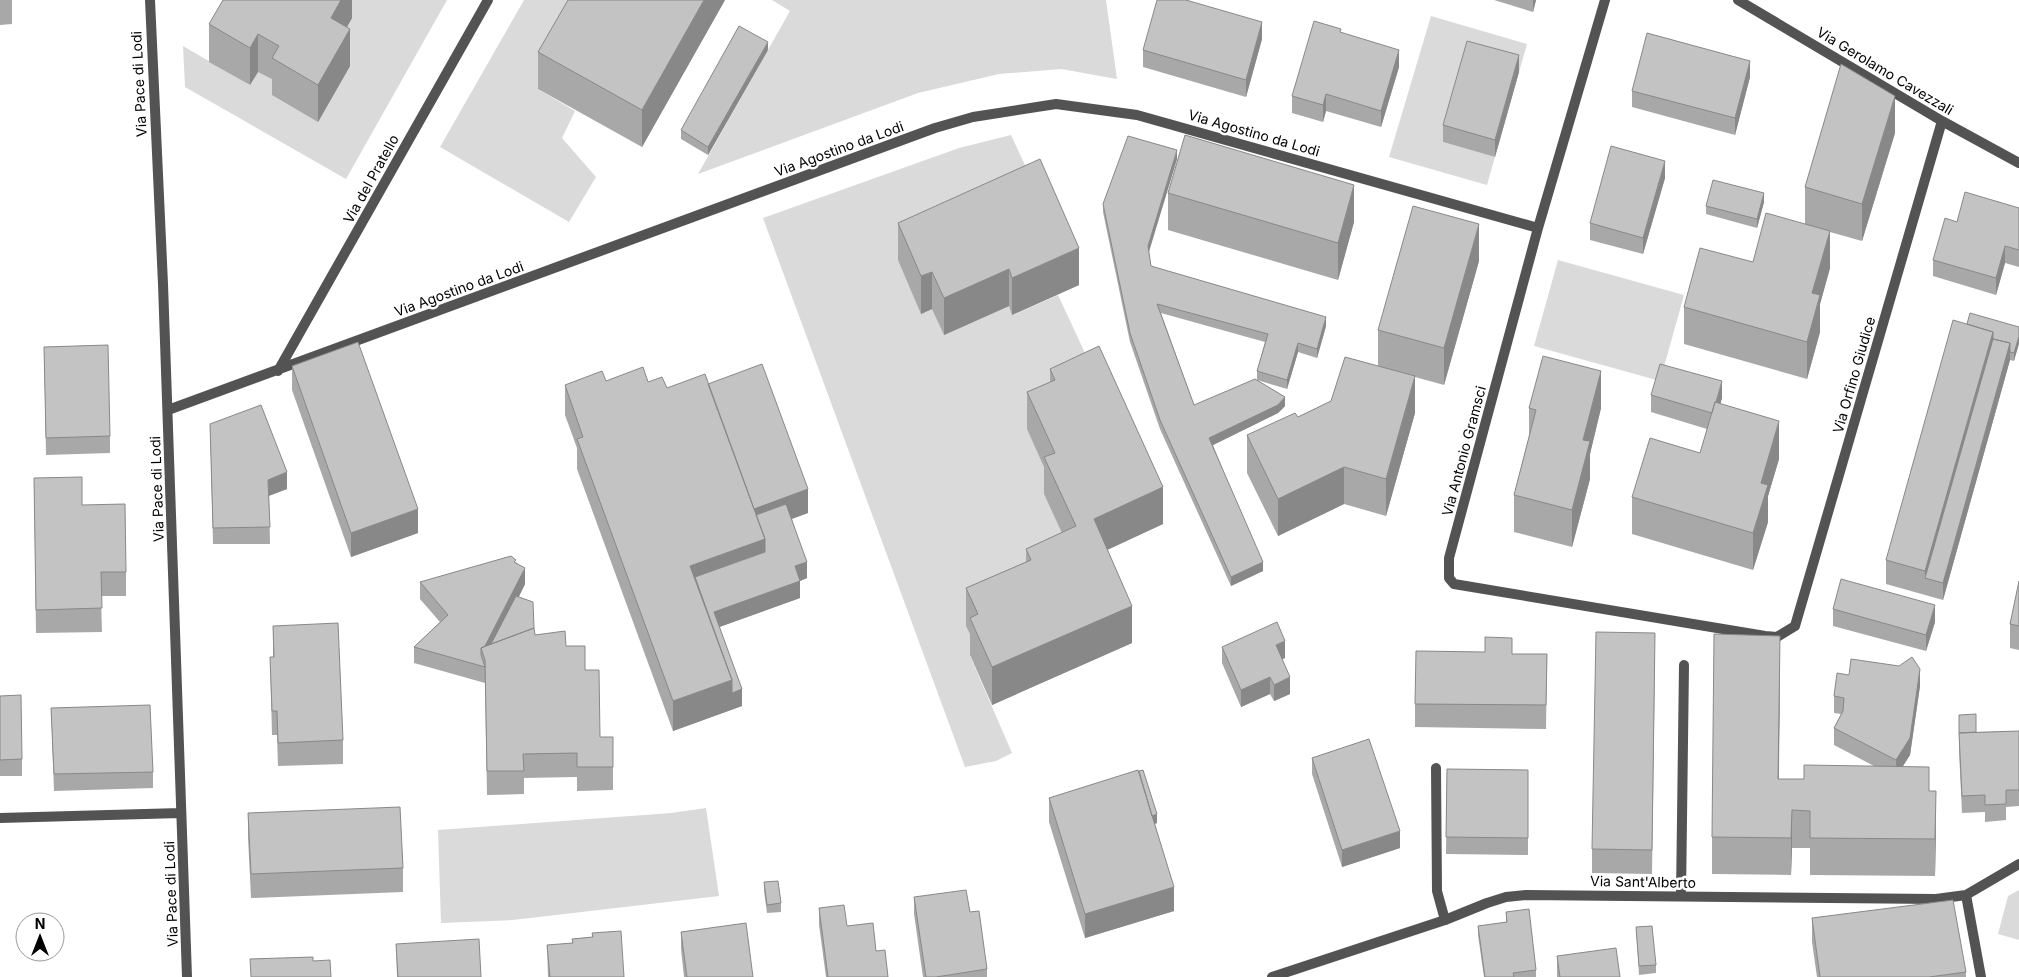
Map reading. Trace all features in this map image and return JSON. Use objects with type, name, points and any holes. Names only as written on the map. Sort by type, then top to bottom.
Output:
[{"type":"street","name":"Via Pace di Lodi","points":[[150,0],[168,410],[187,977]]},
{"type":"street","name":"Via del Pratello","points":[[278,371],[488,0]]},
{"type":"street","name":"Via Antonio Gramsci","points":[[1605,0],[1538,228],[1449,558],[1449,578],[1454,584],[1464,587],[1765,636],[1777,637],[1787,633]]},
{"type":"street","name":"Via Gerolamo Cavezzali","points":[[1738,0],[1942,121],[2019,163]]},
{"type":"street","name":"Via Agostino da Lodi","points":[[168,410],[935,128],[973,117],[1048,105],[1096,108],[1137,115],[1538,228]]},
{"type":"street","name":"Via Orfino Giudice","points":[[1787,633],[1795,626],[1798,617],[1942,121]]},
{"type":"street","points":[[1681,896],[1684,665]]},
{"type":"street","points":[[1436,768],[1437,891],[1444,920]]},
{"type":"street","points":[[0,818],[181,813]]},
{"type":"street","name":"Via Sant'Alberto","points":[[1272,977],[1444,920],[1506,897],[1526,895],[1936,899],[1966,895],[2019,864]]},
{"type":"street","points":[[1966,895],[1981,977]]},
{"type":"shaded area","points":[[345,0],[447,0],[346,179],[185,87],[183,46],[250,85],[258,72],[331,55]]},
{"type":"shaded area","points":[[524,0],[589,0],[538,89],[575,111],[562,138],[596,177],[569,222],[440,147]]},
{"type":"shaded area","points":[[772,0],[1106,0],[1117,79],[1061,69],[999,74],[918,93],[698,174],[790,11]]},
{"type":"shaded area","points":[[1431,16],[1527,44],[1519,72],[1443,142],[1495,157],[1487,185],[1389,157]]},
{"type":"shaded area","points":[[1011,135],[1040,197],[922,313],[932,309],[1009,306],[1013,315],[1058,295],[1099,383],[1055,490],[1076,564],[970,656],[1012,753],[996,761],[965,767],[763,218],[959,148]]},
{"type":"shaded area","points":[[1558,260],[1684,295],[1660,381],[1534,346]]},
{"type":"shaded area","points":[[706,808],[719,896],[513,920],[441,923],[438,830],[671,813]]},
{"type":"shaded area","points":[[2019,890],[2019,940],[1998,934],[2008,896]]},
{"type":"building","points":[[223,0],[341,0],[331,18],[350,29],[318,85],[272,58],[279,46],[258,34],[250,48],[209,24]]},
{"type":"building","points":[[568,0],[704,0],[642,110],[538,52]]},
{"type":"building","points":[[1157,0],[1186,0],[1262,22],[1246,80],[1143,50]]},
{"type":"building","points":[[1314,21],[1341,29],[1340,32],[1399,50],[1381,111],[1326,94],[1323,105],[1292,96]]},
{"type":"building","points":[[739,26],[768,42],[708,147],[681,130]]},
{"type":"building","points":[[1647,33],[1750,61],[1735,118],[1632,91]]},
{"type":"building","points":[[1467,41],[1519,55],[1495,140],[1443,125]]},
{"type":"building","points":[[1841,64],[1895,96],[1862,204],[1805,187]]},
{"type":"building","points":[[1185,135],[1354,185],[1338,243],[1168,193]]},
{"type":"building","points":[[1128,136],[1177,150],[1148,246],[1151,266],[1326,317],[1317,349],[1298,343],[1287,380],[1257,371],[1268,334],[1157,304],[1194,405],[1255,379],[1285,397],[1278,405],[1209,438],[1263,562],[1231,577],[1160,420],[1130,333],[1103,204]]},
{"type":"building","points":[[1611,146],[1665,161],[1643,238],[1590,223]]},
{"type":"building","points":[[1040,159],[1079,248],[1012,278],[1009,269],[944,298],[932,272],[921,276],[898,223]]},
{"type":"building","points":[[1713,180],[1764,193],[1757,219],[1706,206]]},
{"type":"building","points":[[1965,192],[2019,208],[2019,250],[2005,246],[1996,278],[1933,260],[1945,218],[1957,222]]},
{"type":"building","points":[[1413,206],[1479,224],[1444,348],[1378,330]]},
{"type":"building","points":[[1766,213],[1830,231],[1812,293],[1820,295],[1807,342],[1684,307],[1700,248],[1753,262]]},
{"type":"building","points":[[1970,313],[2019,327],[2019,336],[2014,353],[2010,352],[2010,343],[1993,339],[1993,332],[1967,324]]},
{"type":"building","points":[[1953,320],[1993,332],[1925,571],[1886,560]]},
{"type":"building","points":[[1993,339],[2010,343],[1943,583],[1925,578]]},
{"type":"building","points":[[358,342],[418,509],[351,533],[292,366]]},
{"type":"building","points":[[108,345],[110,436],[46,438],[44,347]]},
{"type":"building","points":[[1099,346],[1163,487],[1094,519],[1132,606],[992,667],[970,618],[978,614],[966,588],[1031,560],[1026,549],[1076,526],[1044,457],[1055,453],[1027,392],[1055,380],[1050,369]]},
{"type":"building","points":[[1543,356],[1601,371],[1583,440],[1590,441],[1572,510],[1514,495],[1536,410],[1529,408]]},
{"type":"building","points":[[1345,357],[1415,376],[1386,479],[1344,467],[1278,499],[1247,435],[1295,413],[1298,417],[1331,401]]},
{"type":"building","points":[[762,364],[808,489],[754,509],[708,384]]},
{"type":"building","points":[[1660,364],[1722,381],[1712,413],[1651,395]]},
{"type":"building","points":[[643,367],[648,382],[662,377],[667,388],[705,374],[765,539],[690,566],[732,680],[673,701],[577,439],[583,437],[565,385],[602,371],[606,381]]},
{"type":"building","points":[[1715,402],[1779,421],[1761,483],[1768,485],[1753,533],[1632,497],[1650,438],[1700,453]]},
{"type":"building","points":[[261,405],[287,472],[268,480],[270,527],[213,528],[210,424]]},
{"type":"building","points":[[82,477],[82,505],[125,504],[126,572],[101,572],[102,608],[36,610],[34,478]]},
{"type":"building","points":[[786,504],[807,562],[795,566],[800,581],[714,612],[742,689],[732,693],[732,680],[695,577],[765,552],[765,539],[756,515]]},
{"type":"building","points":[[511,556],[516,560],[514,562],[525,568],[485,646],[481,648],[485,667],[414,647],[448,615],[420,582]]},
{"type":"building","points":[[1841,579],[1935,605],[1926,635],[1833,609]]},
{"type":"building","points":[[2019,581],[2019,626],[2010,624]]},
{"type":"building","points":[[516,596],[533,602],[534,628],[491,644]]},
{"type":"building","points":[[1277,622],[1285,641],[1276,645],[1290,677],[1274,685],[1270,677],[1241,690],[1222,647]]},
{"type":"building","points":[[338,623],[343,740],[278,743],[277,711],[272,711],[270,657],[274,657],[273,626]]},
{"type":"building","points":[[534,628],[535,635],[565,631],[566,646],[585,646],[585,670],[599,670],[600,737],[613,737],[613,767],[577,767],[577,753],[523,754],[524,771],[487,771],[485,660],[481,648]]},
{"type":"building","points":[[1596,632],[1655,633],[1652,850],[1592,849]]},
{"type":"building","points":[[1714,634],[1780,636],[1778,779],[1804,779],[1804,765],[1929,767],[1929,791],[1936,791],[1935,839],[1810,838],[1810,811],[1792,810],[1791,838],[1712,837]]},
{"type":"building","points":[[1485,637],[1512,638],[1512,654],[1547,654],[1546,705],[1415,704],[1416,651],[1485,652]]},
{"type":"building","points":[[1912,657],[1920,669],[1910,738],[1896,760],[1834,728],[1843,711],[1844,698],[1834,696],[1837,673],[1849,675],[1851,659],[1899,666]]},
{"type":"building","points":[[21,695],[22,759],[0,760],[0,696]]},
{"type":"building","points":[[150,705],[153,772],[54,774],[51,708]]},
{"type":"building","points":[[1976,714],[1976,732],[1959,733],[1959,715]]},
{"type":"building","points":[[2019,731],[2019,790],[2006,790],[2006,804],[1985,805],[1985,795],[1962,796],[1959,733]]},
{"type":"building","points":[[1369,739],[1400,831],[1342,850],[1312,758]]},
{"type":"building","points":[[1447,769],[1528,770],[1528,838],[1446,837]]},
{"type":"building","points":[[1138,770],[1174,887],[1085,914],[1049,798]]},
{"type":"building","points":[[1143,770],[1157,814],[1152,816],[1139,771]]},
{"type":"building","points":[[400,807],[403,868],[251,874],[248,813]]},
{"type":"building","points":[[778,881],[781,903],[767,905],[764,882]]},
{"type":"building","points":[[966,890],[970,912],[979,911],[987,969],[926,977],[914,897]]},
{"type":"building","points":[[1953,900],[1966,972],[1929,977],[1820,977],[1812,918]]},
{"type":"building","points":[[844,905],[847,926],[873,923],[876,951],[885,950],[888,977],[828,977],[819,908]]},
{"type":"building","points":[[1529,909],[1536,970],[1513,973],[1514,977],[1485,977],[1478,926],[1507,922],[1506,912]]},
{"type":"building","points":[[746,923],[753,977],[687,977],[681,932]]},
{"type":"building","points":[[1652,926],[1656,965],[1639,966],[1636,927]]},
{"type":"building","points":[[621,931],[624,977],[550,977],[547,945],[573,943],[572,939],[593,937],[592,933]]},
{"type":"building","points":[[479,939],[481,977],[398,977],[396,944]]},
{"type":"building","points":[[1616,948],[1620,977],[1560,977],[1557,956]]},
{"type":"building","points":[[313,957],[313,961],[330,960],[331,977],[251,977],[250,959]]}]
